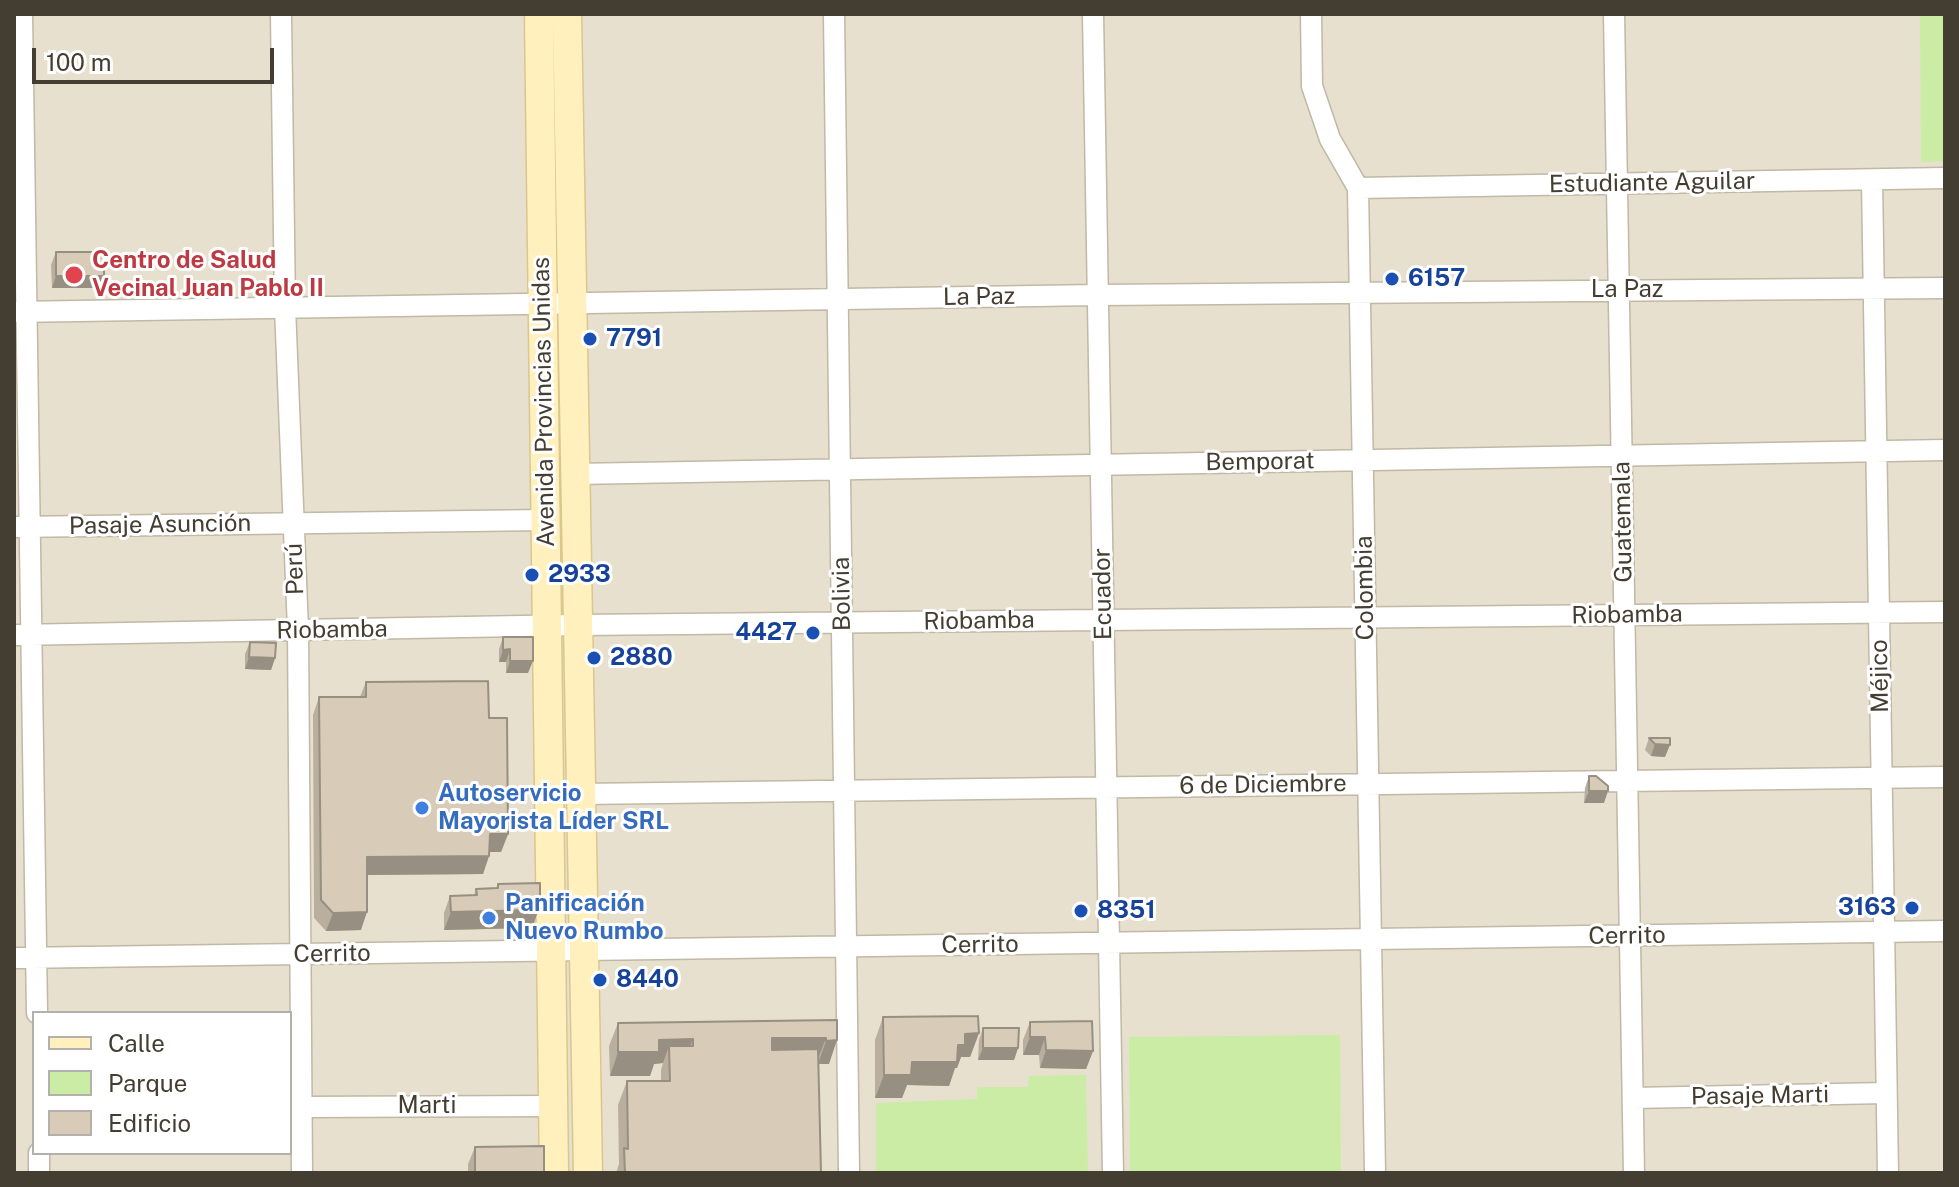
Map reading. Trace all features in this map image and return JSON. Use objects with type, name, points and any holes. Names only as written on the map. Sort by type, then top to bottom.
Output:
[{"type":"main road","name":"Avenida Provincias Unidas","points":[[539,14],[554,1173]]},
{"type":"main road","name":"Avenida Provincias Unidas","points":[[567,14],[588,1173]]},
{"type":"street","points":[[22,14],[22,634],[37,1011]]},
{"type":"street","name":"Perú","points":[[281,14],[285,307],[298,630],[302,1173]]},
{"type":"street","name":"Bolivia","points":[[834,14],[849,1173]]},
{"type":"street","name":"Ecuador","points":[[1093,14],[1113,1173]]},
{"type":"street","name":"Colombia","points":[[1311,14],[1312,86],[1330,139],[1358,188],[1375,1173]]},
{"type":"street","name":"Guatemala","points":[[1614,14],[1634,1173]]},
{"type":"street","name":"Estudiante Aguilar","points":[[1358,188],[1945,178]]},
{"type":"street","name":"Méjico","points":[[1872,180],[1888,1173]]},
{"type":"street","name":"La Paz","points":[[20,312],[1098,295],[1945,288]]},
{"type":"street","name":"Bemporat","points":[[575,474],[1945,450]]},
{"type":"street","name":"Pasaje Asunción","points":[[22,527],[545,520]]},
{"type":"street","name":"Riobamba","points":[[22,634],[578,625],[1945,612]]},
{"type":"street","name":"6 de Diciembre","points":[[581,794],[1945,777]]},
{"type":"street","name":"Cerrito","points":[[14,958],[1945,931]]},
{"type":"street","name":"Pasaje Marti","points":[[1633,1098],[1886,1093]]},
{"type":"street","name":"Marti","points":[[301,1107],[553,1106]]},
{"type":"shaded area","points":[[14,14],[1945,14],[1945,1173],[14,1173]]},
{"type":"green space","points":[[1920,14],[1945,14],[1945,161],[1921,162]]},
{"type":"green space","points":[[1340,1035],[1341,1173],[1130,1173],[1129,1037]]},
{"type":"green space","points":[[1086,1075],[1088,1173],[876,1173],[876,1103],[977,1099],[977,1087],[1028,1087],[1029,1076]]},
{"type":"building","points":[[56,252],[104,252],[104,276],[56,276]]},
{"type":"building","points":[[503,637],[533,637],[533,661],[510,661],[510,649],[503,650]]},
{"type":"building","points":[[250,642],[276,643],[275,658],[249,657]]},
{"type":"building","points":[[488,681],[489,718],[507,718],[508,834],[490,834],[489,856],[367,857],[367,912],[333,913],[321,900],[319,697],[366,697],[366,682]]},
{"type":"building","points":[[1649,738],[1670,738],[1670,745],[1655,744]]},
{"type":"building","points":[[1589,776],[1596,776],[1608,786],[1608,791],[1589,791]]},
{"type":"building","points":[[540,883],[540,905],[533,910],[451,912],[450,896],[477,895],[476,889],[498,888],[498,884]]},
{"type":"building","points":[[978,1016],[979,1033],[965,1034],[965,1045],[958,1045],[957,1062],[912,1062],[911,1075],[884,1075],[883,1017]]},
{"type":"building","points":[[837,1020],[837,1040],[772,1038],[772,1050],[818,1049],[821,1173],[625,1173],[624,1148],[628,1149],[627,1081],[670,1081],[669,1046],[693,1046],[693,1039],[659,1040],[659,1052],[618,1052],[618,1023]]},
{"type":"building","points":[[1092,1021],[1093,1051],[1046,1050],[1045,1037],[1030,1037],[1030,1022]]},
{"type":"building","points":[[983,1028],[1019,1028],[1018,1048],[983,1048]]},
{"type":"building","points":[[544,1146],[544,1173],[475,1173],[475,1147]]},
{"type":"place","name":"Centro de Salud Vecinal Juan Pablo II","points":[[74,275]]},
{"type":"place","name":"6157","points":[[1392,279]]},
{"type":"place","name":"7791","points":[[590,339]]},
{"type":"place","name":"2933","points":[[532,575]]},
{"type":"place","name":"4427","points":[[813,633]]},
{"type":"place","name":"2880","points":[[594,658]]},
{"type":"place","name":"Autoservicio Mayorista Líder SRL","points":[[422,808]]},
{"type":"place","name":"3163","points":[[1912,908]]},
{"type":"place","name":"8351","points":[[1081,911]]},
{"type":"place","name":"Panificación Nuevo Rumbo","points":[[489,918]]},
{"type":"place","name":"8440","points":[[600,980]]}]
